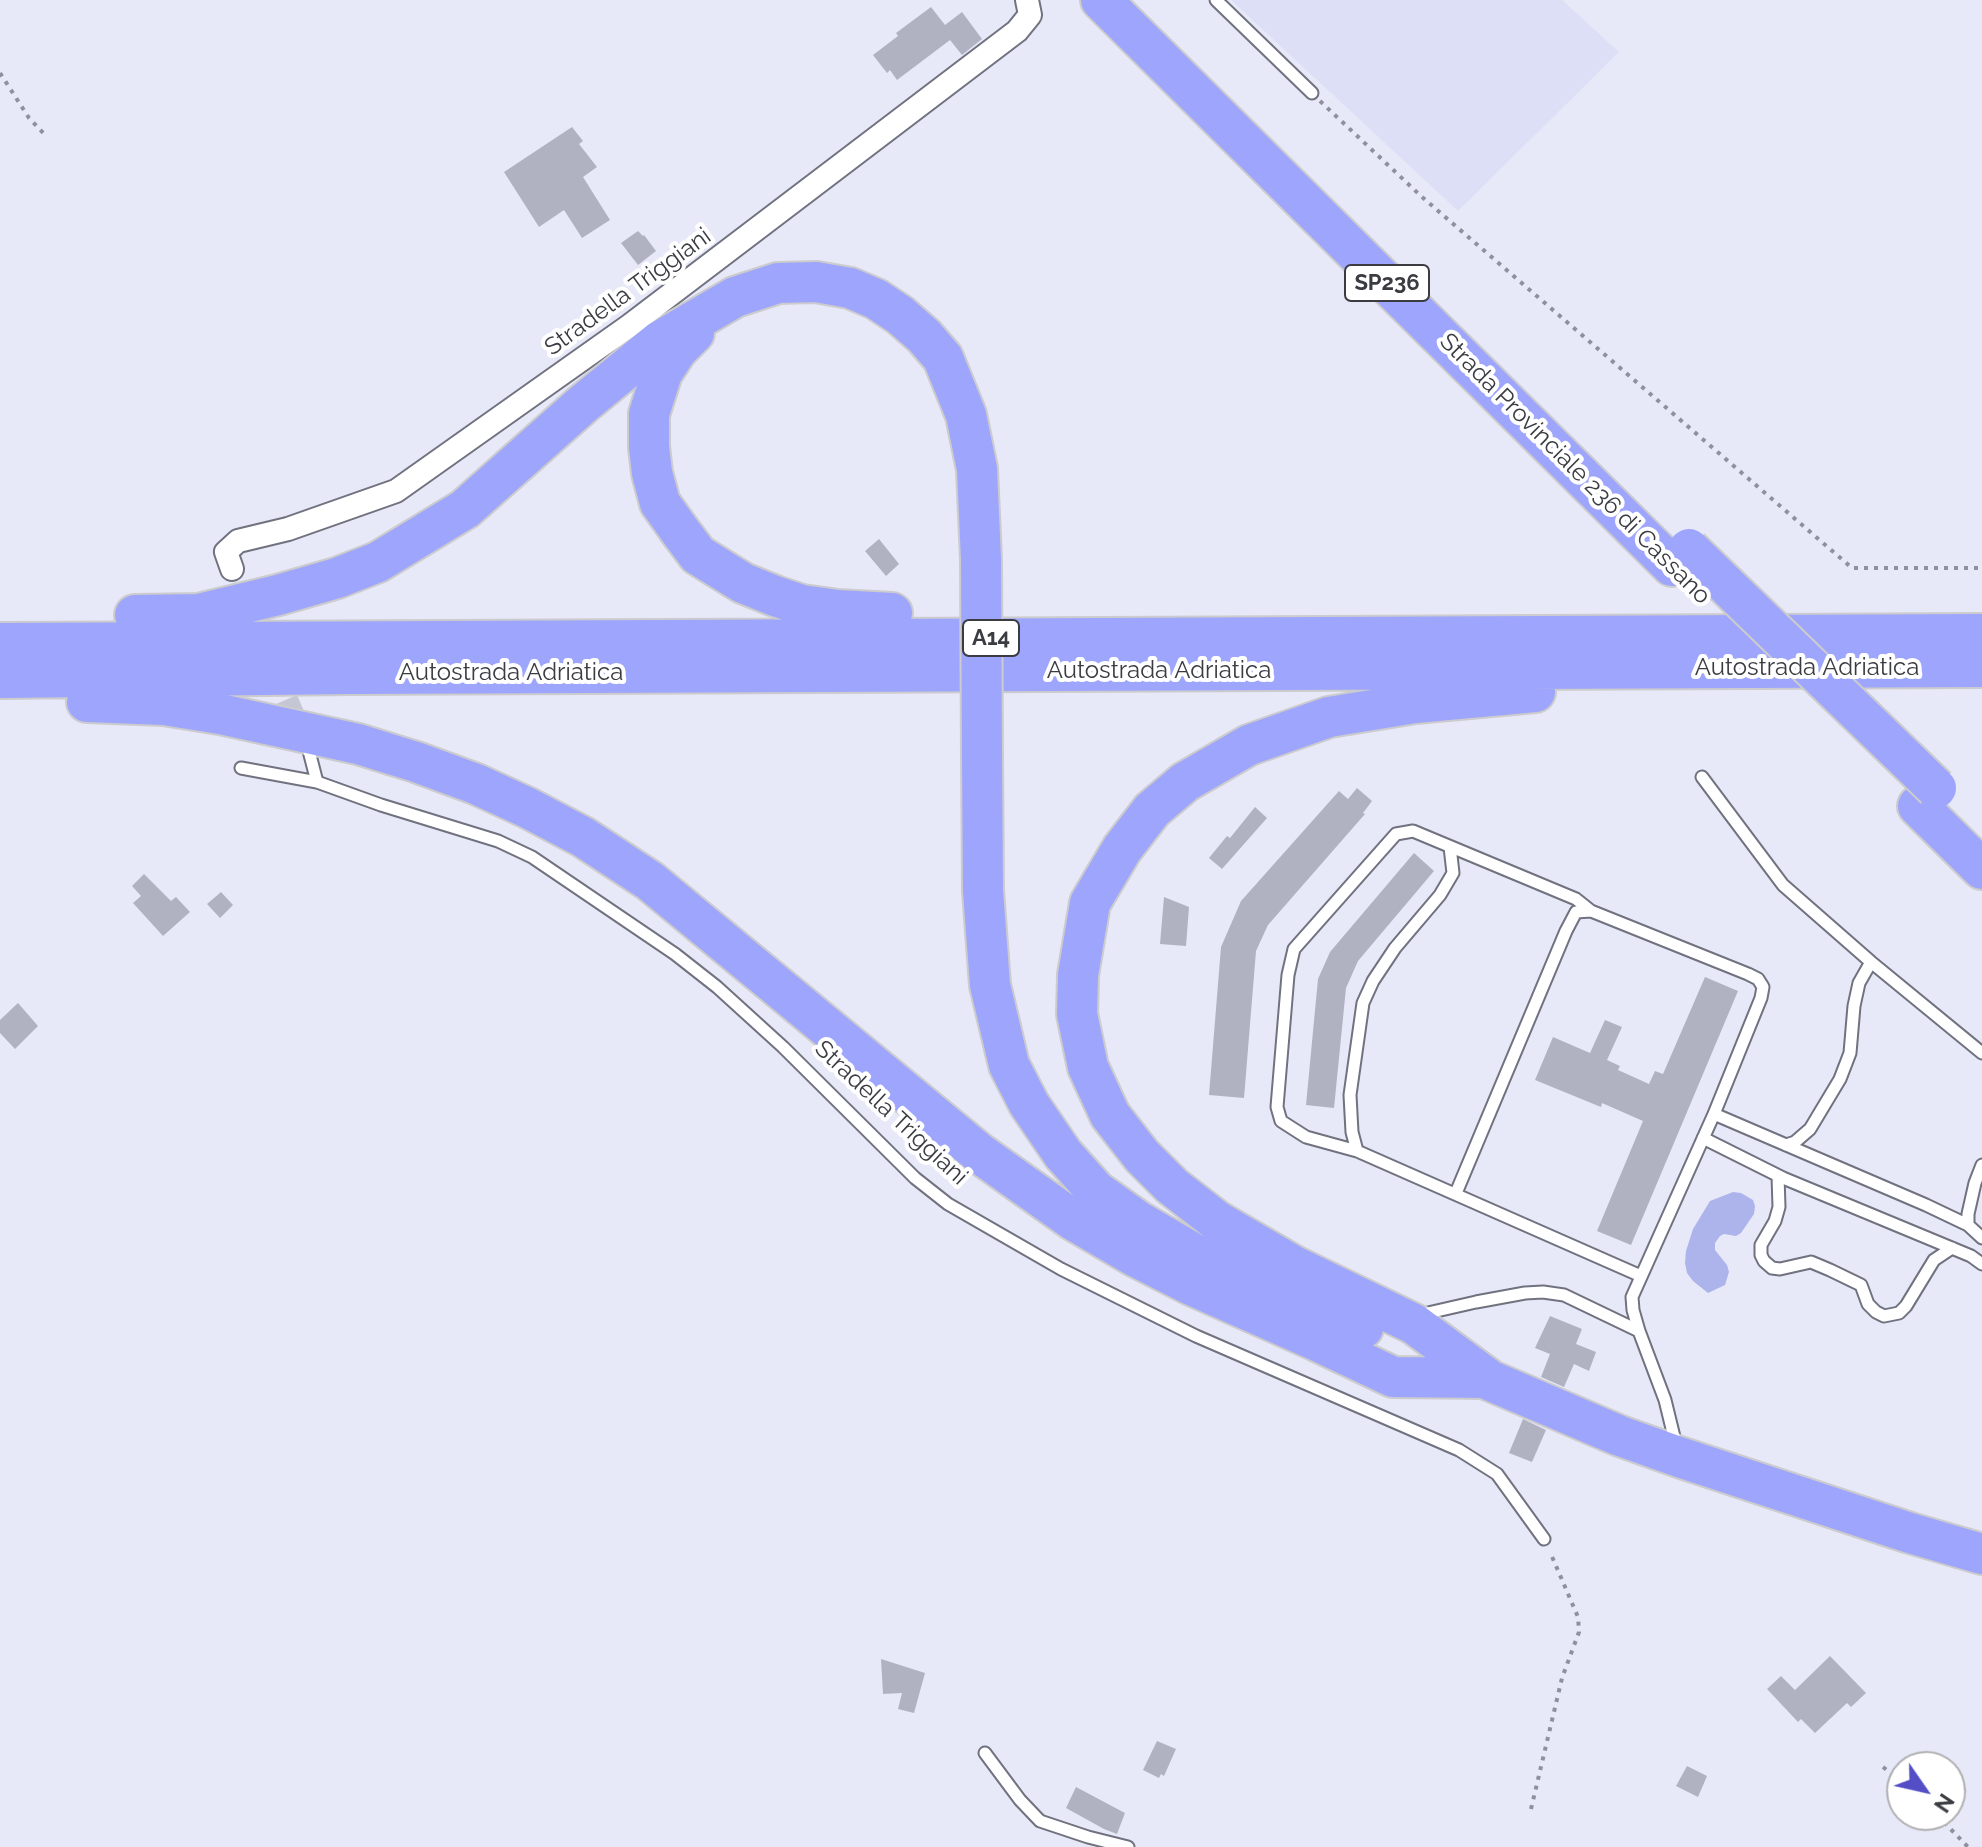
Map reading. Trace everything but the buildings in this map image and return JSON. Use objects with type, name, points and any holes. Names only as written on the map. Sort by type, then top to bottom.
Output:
[{"type":"highway","name":"Strada Provinciale 236 di Cassano","points":[[1101,0],[1927,797],[1982,869]]},
{"type":"highway","name":"Strada Provinciale 236 di Cassano","points":[[1136,0],[1680,558]]},
{"type":"highway","name":"A14","points":[[0,619],[199,614],[337,578],[378,562],[465,509],[620,372],[660,341],[735,297],[778,283],[816,282],[850,288],[876,299],[924,336],[943,358],[966,415],[977,469],[981,560],[983,891],[990,985],[1009,1065],[1029,1104],[1063,1154],[1096,1191],[1138,1221],[1198,1256],[1402,1345],[1487,1378]]},
{"type":"highway","name":"A14","points":[[735,297],[697,329],[677,350],[662,373],[649,414],[649,447],[660,503],[673,522],[698,555],[743,583],[802,605],[838,610],[1303,636]]},
{"type":"highway","name":"Autostrada Adriatica","points":[[0,643],[1982,634]]},
{"type":"highway","name":"A14","points":[[1487,1378],[1414,1324],[1294,1266],[1217,1221],[1172,1186],[1142,1156],[1110,1115],[1088,1067],[1077,1014],[1078,975],[1090,903],[1122,849],[1152,810],[1185,782],[1249,745],[1329,717],[1415,703],[1542,692],[1689,691],[1804,682],[1898,667]]},
{"type":"highway","name":"Autostrada Adriatica","points":[[0,678],[382,673],[1982,667]]},
{"type":"highway","points":[[0,699],[164,705],[220,714],[358,744],[476,784],[583,837],[650,881],[979,1153],[1073,1220],[1136,1257],[1393,1377],[1487,1378],[1620,1436],[1679,1457],[1895,1529],[1982,1554]]},
{"type":"highway","name":"Strada Provinciale 236 di Cassano","points":[[1927,797],[1982,834]]},
{"type":"street","name":"Stradella Triggiani","points":[[232,569],[226,552],[238,541],[288,529],[396,491],[616,336],[1017,31],[1030,15],[1027,0]]},
{"type":"lane","points":[[1216,0],[1312,93]]},
{"type":"lane","points":[[309,751],[317,782]]},
{"type":"lane","name":"Stradella Triggiani","points":[[241,768],[317,782],[498,841],[532,857],[675,954],[717,987],[783,1047],[915,1178],[948,1204],[1061,1269],[1196,1336],[1459,1450],[1497,1474],[1544,1539]]},
{"type":"lane","points":[[1702,777],[1783,885],[1982,1053]]},
{"type":"lane","points":[[1641,1276],[1357,1151],[1306,1137],[1281,1121],[1277,1107],[1288,975],[1294,949],[1396,834],[1413,831],[1576,899],[1591,911],[1748,974],[1758,979],[1763,987],[1714,1114],[1632,1297],[1639,1331],[1665,1400],[1679,1457]]},
{"type":"lane","points":[[1357,1151],[1352,1132],[1350,1095],[1363,1003],[1373,981],[1395,948],[1447,884],[1453,873],[1450,847]]},
{"type":"lane","points":[[1456,1193],[1566,931],[1576,912],[1591,911]]},
{"type":"lane","points":[[1786,1145],[1795,1142],[1810,1129],[1840,1079],[1850,1053],[1859,983],[1871,962]]},
{"type":"lane","points":[[1714,1114],[1926,1205],[1968,1225],[1982,1238]]},
{"type":"lane","points":[[1703,1138],[1778,1176],[1971,1256],[1982,1264]]},
{"type":"lane","points":[[1968,1225],[1975,1183],[1982,1165]]},
{"type":"lane","points":[[1778,1176],[1779,1207],[1761,1245],[1764,1261],[1772,1268],[1811,1262],[1830,1270],[1861,1285],[1868,1304],[1884,1316],[1899,1313],[1934,1260],[1952,1248]]},
{"type":"lane","points":[[1402,1318],[1488,1299],[1543,1292],[1564,1295],[1639,1331]]},
{"type":"lane","points":[[985,1753],[1040,1821],[1128,1847]]},
{"type":"path","points":[[0,73],[29,118],[47,137]]},
{"type":"path","points":[[1312,93],[1422,197],[1852,568],[1982,568]]},
{"type":"path","points":[[1531,1809],[1562,1678],[1579,1632],[1578,1617],[1544,1539]]},
{"type":"path","points":[[1952,1831],[1968,1847]]},
{"type":"shaded area","points":[[1231,0],[1562,0],[1619,52],[1458,211]]},
{"type":"water","points":[[1733,1192],[1753,1200],[1754,1214],[1741,1233],[1736,1236],[1724,1234],[1715,1243],[1715,1250],[1729,1272],[1725,1285],[1708,1293],[1687,1273],[1686,1251],[1693,1229],[1710,1201]]},
{"type":"tunnel","points":[[274,669],[303,737]]}]
